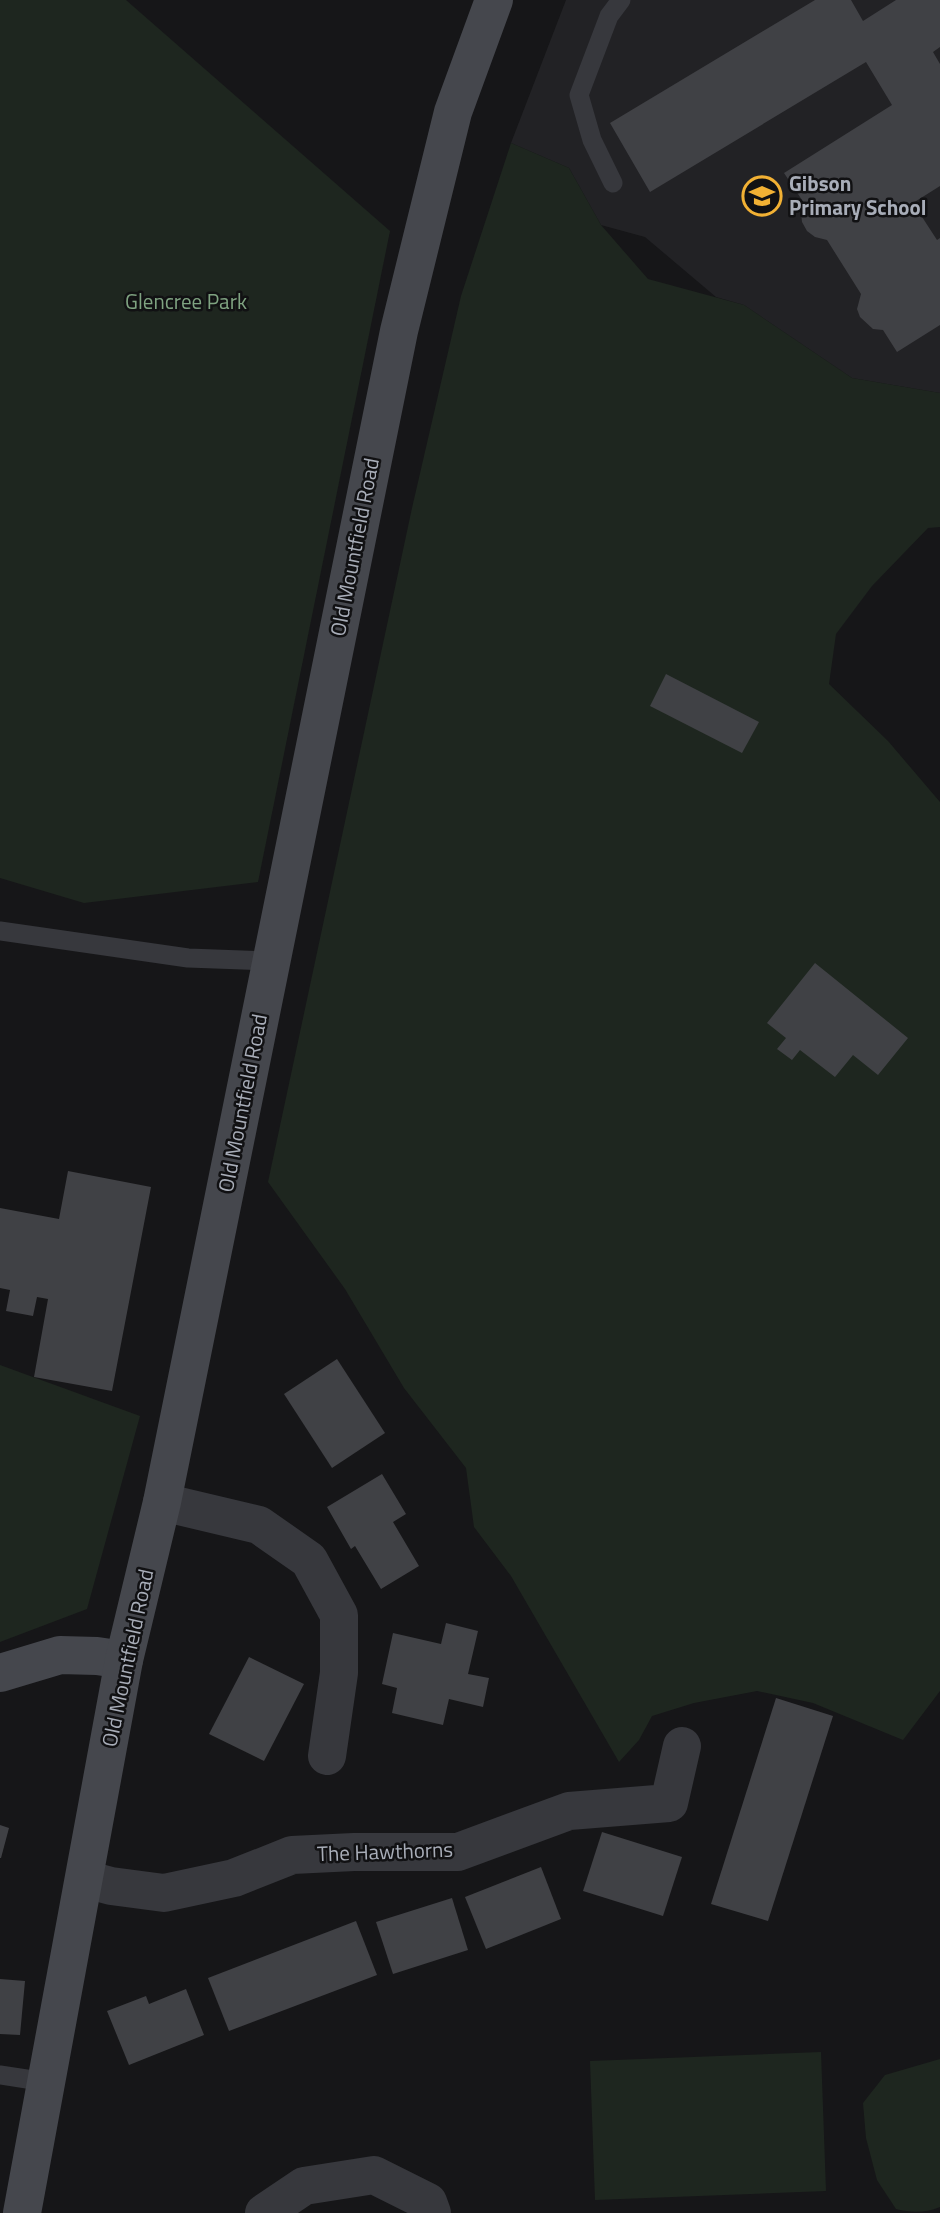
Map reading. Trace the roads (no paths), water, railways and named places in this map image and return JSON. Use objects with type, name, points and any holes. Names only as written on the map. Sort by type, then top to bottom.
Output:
[{"type":"street","name":"Old Mountfield Road","points":[[22,2213],[124,1660],[162,1502],[399,331],[453,112],[494,0]]},
{"type":"street","points":[[162,1502],[259,1525],[309,1560],[339,1615],[339,1673],[327,1756]]},
{"type":"street","points":[[0,1673],[60,1654],[124,1660]]},
{"type":"street","name":"The Hawthorns","points":[[85,1879],[164,1894],[234,1878],[292,1856],[354,1852],[458,1852],[569,1811],[669,1803],[682,1746]]},
{"type":"street","points":[[264,2213],[304,2186],[374,2175],[428,2202],[432,2213]]},
{"type":"lane","points":[[613,183],[592,140],[579,95],[608,16],[621,0]]},
{"type":"lane","points":[[0,931],[188,958],[272,961]]},
{"type":"lane","points":[[0,2075],[46,2082]]},
{"type":"place","name":"Gibson Primary School","points":[[762,196]]},
{"type":"park label","name":"Glencree Park","points":[[186,302]]}]
